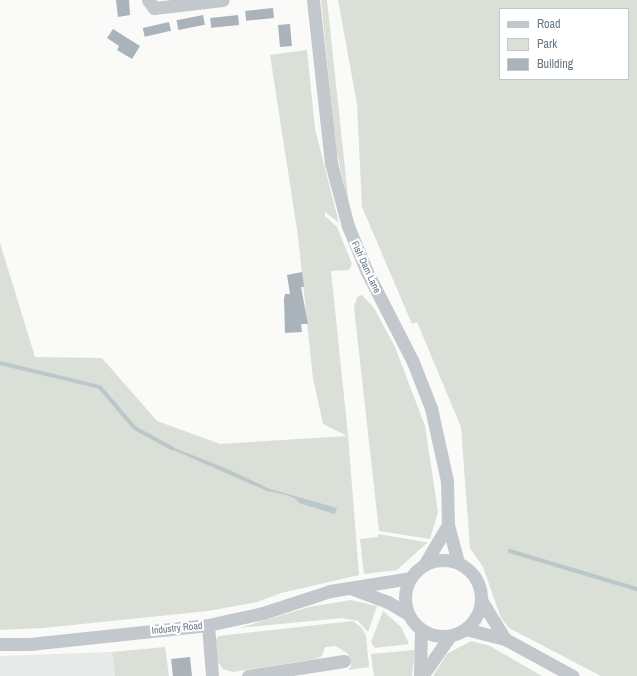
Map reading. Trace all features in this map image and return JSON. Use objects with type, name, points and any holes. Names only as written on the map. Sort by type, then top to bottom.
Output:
[{"type":"street","points":[[151,4],[223,0]]},
{"type":"street","name":"Fish Dam Lane","points":[[313,0],[330,163],[348,226],[367,272],[413,362],[431,408],[447,481],[448,525],[458,563]]},
{"type":"street","points":[[408,614],[405,596],[410,578],[424,565],[448,525]]},
{"type":"street","points":[[424,565],[441,560],[458,563],[472,574],[477,582],[481,600],[505,639]]},
{"type":"street","name":"Industry Road","points":[[0,644],[30,644],[208,625],[263,613],[312,596],[410,578]]},
{"type":"street","points":[[350,588],[388,602],[408,614],[421,629],[430,634],[450,636]]},
{"type":"street","points":[[421,676],[450,636],[465,629],[476,616],[481,600]]},
{"type":"street","points":[[208,625],[212,676]]},
{"type":"street","points":[[421,629],[421,676]]},
{"type":"street","points":[[465,629],[505,639],[573,676]]},
{"type":"street","points":[[248,676],[337,659]]},
{"type":"shaded area","points":[[169,446],[223,467],[270,489],[337,508],[335,514],[299,503],[296,499],[287,495],[267,491],[171,449]]},
{"type":"shaded area","points":[[112,652],[115,676],[0,676],[0,656]]},
{"type":"green space","points":[[321,0],[327,0],[349,206],[336,149]]},
{"type":"green space","points":[[338,0],[637,0],[637,676],[601,676],[509,628],[501,618],[483,567],[470,548],[461,427],[417,322],[412,324],[362,207],[357,104]]},
{"type":"green space","points":[[307,50],[315,129],[339,223],[325,212],[325,216],[337,227],[352,264],[349,270],[331,271],[348,435],[359,575],[281,593],[257,602],[208,611],[43,628],[0,630],[0,243],[35,357],[102,358],[157,421],[220,444],[347,436],[323,424],[313,378],[298,236],[270,55]]},
{"type":"green space","points":[[362,295],[374,308],[395,347],[425,426],[438,512],[430,539],[379,531],[354,308],[357,297]]},
{"type":"green space","points":[[378,534],[428,542],[397,570],[364,574],[360,539],[378,537]]},
{"type":"green space","points":[[351,600],[377,606],[368,632],[358,621],[342,618],[239,628],[309,607]]},
{"type":"green space","points":[[383,611],[401,627],[409,644],[375,648],[371,642]]},
{"type":"green space","points":[[353,621],[362,628],[366,636],[369,667],[348,670],[351,666],[348,654],[336,646],[325,647],[322,656],[315,659],[233,672],[223,669],[217,661],[216,640],[218,636]]},
{"type":"green space","points":[[471,641],[490,646],[542,676],[433,676],[447,654]]},
{"type":"green space","points":[[165,647],[169,676],[115,676],[112,652]]},
{"type":"green space","points":[[415,650],[412,676],[374,676],[371,654]]},
{"type":"building","points":[[116,0],[129,0],[130,15],[118,17]]},
{"type":"building","points":[[273,8],[274,18],[246,21],[245,11]]},
{"type":"building","points":[[203,15],[205,25],[178,30],[176,20]]},
{"type":"building","points":[[238,15],[239,25],[211,28],[210,18]]},
{"type":"building","points":[[169,22],[171,31],[145,37],[143,28]]},
{"type":"building","points":[[290,24],[292,46],[280,47],[278,25]]},
{"type":"building","points":[[113,29],[140,46],[132,59],[117,50],[119,46],[107,38]]},
{"type":"building","points":[[302,272],[304,287],[301,287],[308,324],[301,324],[302,332],[285,333],[284,299],[285,294],[290,294],[287,275]]},
{"type":"building","points":[[190,657],[192,676],[173,676],[171,659]]},
{"type":"waterway","points":[[0,363],[100,387],[135,428],[172,448]]},
{"type":"waterway","points":[[510,551],[637,589]]}]
